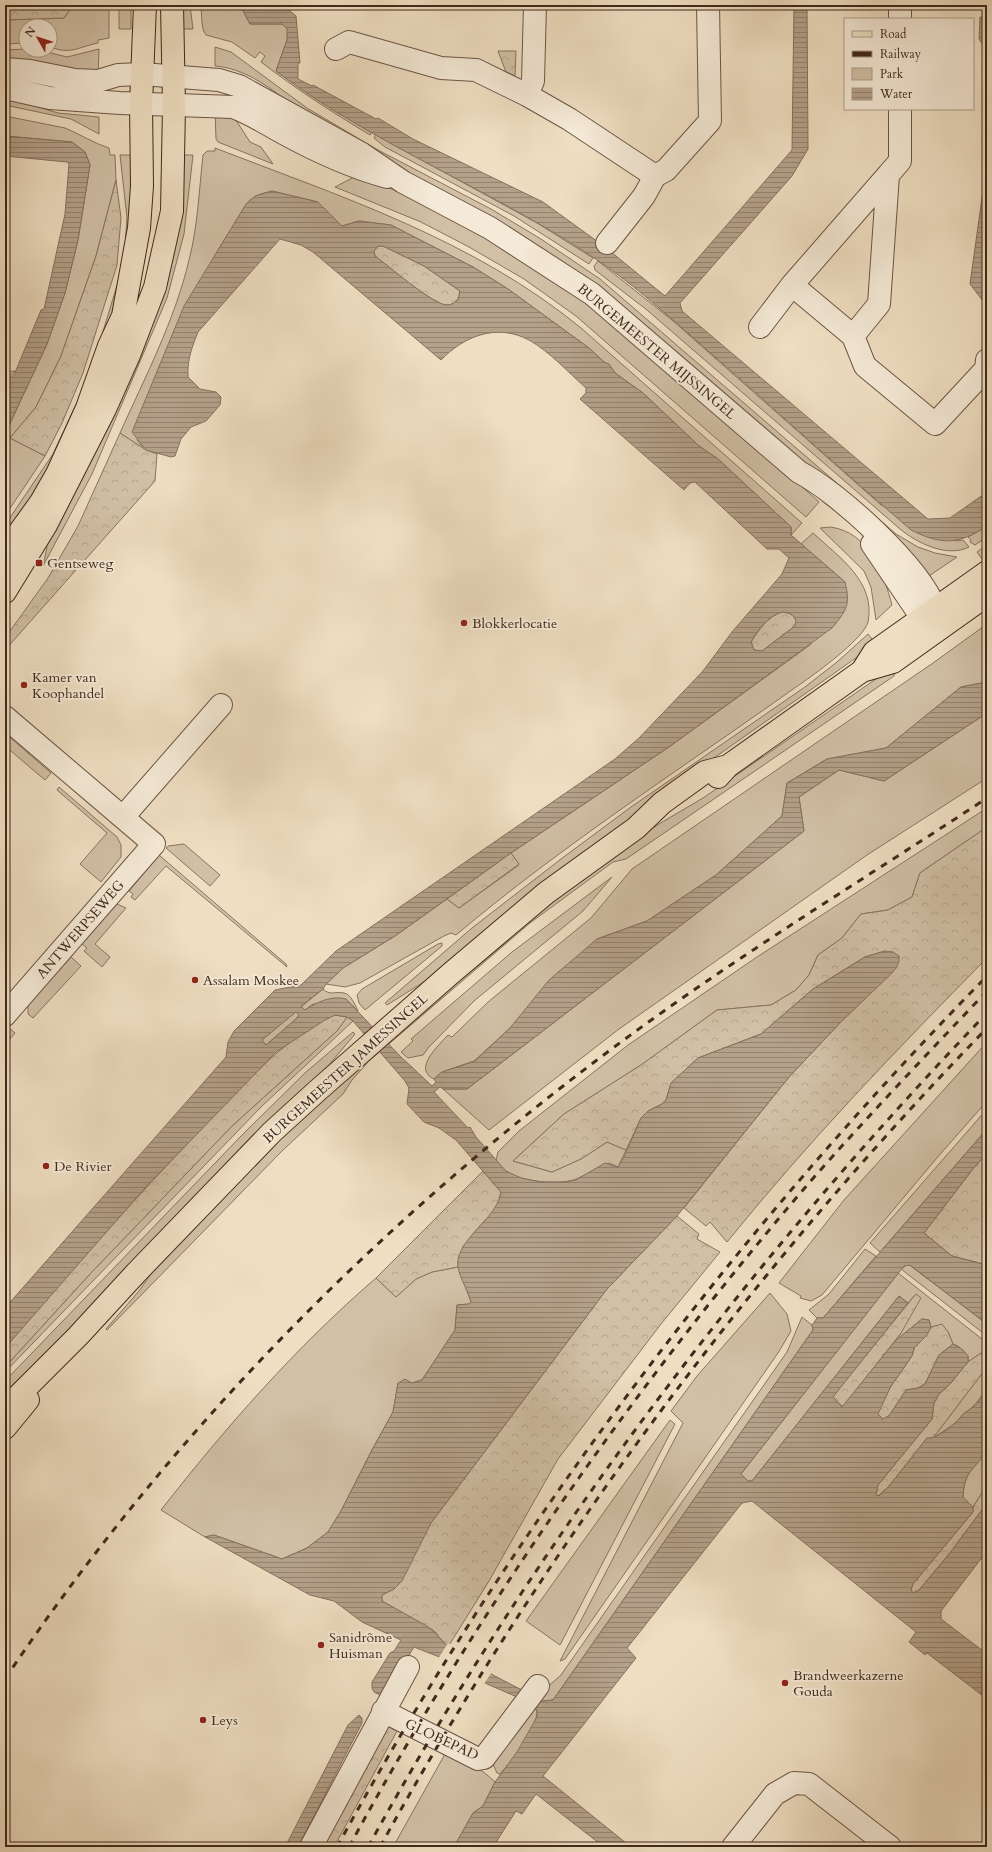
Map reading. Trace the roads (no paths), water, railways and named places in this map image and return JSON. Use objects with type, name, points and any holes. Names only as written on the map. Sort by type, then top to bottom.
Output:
[{"type":"main road","points":[[5,552],[41,502],[57,474],[87,408],[109,346],[123,316],[139,228],[142,186],[141,104],[145,5]]},
{"type":"main road","points":[[5,592],[46,525],[105,409],[129,355],[155,287],[172,211],[174,106],[172,5]]},
{"type":"main road","name":"BURGEMEESTER JAMESSINGEL","points":[[5,1409],[78,1336],[272,1132],[449,975],[546,893],[636,828],[704,791],[728,766],[862,671],[893,662],[932,619],[987,572]]},
{"type":"main road","name":"BURGEMEESTER JAMESSINGEL","points":[[932,619],[987,595]]},
{"type":"main road","name":"BURGEMEESTER JAMESSINGEL","points":[[5,1428],[78,1336]]},
{"type":"street","points":[[527,95],[533,81],[535,5]]},
{"type":"street","points":[[607,243],[644,196],[655,176],[666,170],[710,121],[708,5]]},
{"type":"street","points":[[900,5],[900,18]]},
{"type":"street","points":[[336,49],[349,42],[441,68],[476,70],[527,95],[570,119],[655,176]]},
{"type":"street","name":"BURGEMEESTER MIJSSINGEL","points":[[5,69],[30,71],[75,80],[98,81],[118,75],[142,74],[219,80],[239,86],[362,154],[403,182],[490,228],[592,294],[799,472],[815,480],[884,539],[922,586],[932,619]]},
{"type":"street","name":"BURGEMEESTER MIJSSINGEL","points":[[5,88],[50,98],[174,106],[198,105],[233,107],[248,113],[286,135],[353,168],[403,182]]},
{"type":"street","points":[[760,327],[792,284],[900,161],[900,110]]},
{"type":"street","points":[[853,336],[879,304],[888,175]]},
{"type":"street","points":[[792,284],[853,336],[865,366],[935,424],[987,366]]},
{"type":"street","points":[[5,717],[123,817],[220,705]]},
{"type":"street","name":"ANTWERPSEWEG","points":[[5,1015],[154,844],[123,817]]},
{"type":"street","points":[[311,1847],[408,1667]]},
{"type":"street","name":"GLOBEPAD","points":[[383,1711],[478,1759],[484,1758],[532,1694]]},
{"type":"street","points":[[733,1847],[775,1794],[794,1783],[809,1784],[890,1847]]},
{"type":"water","points":[[240,5],[283,5],[296,16],[300,63],[298,63],[298,79],[312,86],[313,85],[376,119],[378,118],[413,139],[543,202],[605,247],[665,296],[792,150],[794,5],[807,5],[808,149],[792,176],[680,303],[682,311],[928,519],[950,518],[987,492],[987,526],[968,537],[950,541],[932,538],[911,530],[670,317],[606,266],[566,240],[524,216],[356,124],[276,71],[287,40],[287,29],[282,24],[250,24]]},
{"type":"water","points":[[980,17],[987,17],[987,51],[979,39]]},
{"type":"water","points":[[5,136],[72,142],[85,152],[90,165],[78,240],[65,293],[47,344],[5,434],[5,386],[7,381],[14,375],[41,310],[44,309],[65,214],[69,164],[67,162],[5,156]]},
{"type":"water","points":[[987,162],[987,301],[983,301],[970,284]]},
{"type":"water","points":[[272,191],[318,202],[342,226],[359,221],[391,225],[473,267],[508,289],[589,348],[604,362],[609,364],[615,373],[643,393],[699,446],[718,459],[791,527],[791,535],[845,582],[847,590],[846,607],[841,617],[832,628],[669,747],[511,853],[395,936],[343,968],[326,984],[323,989],[301,1006],[305,1010],[314,1004],[325,1000],[335,998],[346,999],[399,1055],[432,1086],[436,1082],[434,1079],[442,1072],[475,1061],[510,1028],[549,980],[597,939],[647,921],[716,875],[782,816],[787,783],[827,759],[886,748],[961,687],[987,682],[987,713],[884,781],[839,770],[799,797],[804,831],[467,1089],[443,1089],[440,1087],[434,1092],[468,1128],[470,1127],[476,1137],[506,1171],[521,1178],[540,1182],[565,1182],[576,1180],[605,1163],[618,1167],[641,1118],[648,1111],[662,1104],[666,1100],[671,1083],[698,1058],[761,1034],[813,989],[865,957],[885,951],[893,952],[899,956],[898,964],[891,974],[840,1023],[789,1077],[677,1216],[607,1289],[431,1523],[402,1581],[394,1589],[382,1595],[382,1601],[425,1625],[448,1647],[493,1675],[543,1701],[553,1700],[813,1330],[812,1325],[817,1318],[823,1318],[987,1129],[987,1153],[972,1170],[924,1233],[952,1256],[987,1265],[987,1324],[910,1265],[904,1266],[741,1474],[748,1481],[752,1481],[899,1296],[908,1303],[833,1397],[842,1407],[895,1341],[922,1319],[929,1320],[931,1327],[927,1335],[914,1348],[912,1356],[891,1386],[878,1414],[882,1419],[889,1416],[906,1390],[918,1388],[925,1384],[939,1355],[953,1344],[963,1350],[968,1356],[968,1362],[949,1385],[939,1394],[934,1403],[932,1419],[878,1485],[876,1495],[879,1496],[889,1486],[927,1438],[933,1438],[953,1426],[963,1414],[977,1404],[987,1388],[987,1447],[982,1458],[968,1475],[964,1488],[963,1497],[973,1507],[973,1512],[913,1584],[911,1590],[913,1593],[919,1590],[950,1553],[987,1503],[987,1551],[941,1611],[941,1619],[987,1654],[987,1699],[927,1653],[925,1655],[909,1642],[916,1632],[752,1501],[742,1503],[627,1648],[636,1658],[543,1776],[631,1847],[604,1847],[536,1794],[522,1814],[516,1811],[493,1847],[454,1847],[473,1813],[483,1806],[495,1782],[517,1752],[537,1717],[537,1710],[517,1697],[487,1684],[442,1658],[414,1647],[386,1692],[380,1695],[374,1692],[372,1682],[390,1653],[394,1651],[401,1640],[362,1622],[334,1601],[310,1595],[205,1537],[214,1535],[282,1559],[307,1548],[328,1532],[341,1511],[393,1412],[398,1383],[405,1379],[412,1383],[422,1380],[455,1330],[457,1305],[469,1304],[471,1302],[459,1271],[459,1257],[462,1248],[492,1212],[498,1202],[501,1192],[456,1140],[439,1128],[424,1122],[407,1104],[409,1088],[405,1081],[353,1021],[347,1017],[335,1015],[276,1052],[144,1189],[5,1348],[5,1308],[226,1057],[228,1042],[234,1031],[275,990],[301,985],[336,951],[615,759],[639,738],[703,671],[732,632],[782,574],[789,558],[779,549],[767,549],[695,482],[690,483],[684,490],[580,399],[586,393],[586,388],[552,356],[537,345],[517,335],[493,333],[482,335],[460,344],[441,360],[313,252],[301,245],[280,239],[198,332],[190,354],[188,377],[200,389],[216,392],[221,397],[220,405],[206,421],[191,427],[181,439],[175,456],[171,457],[146,450],[132,432],[184,306],[246,204],[255,196]],"holes":[[[378,246],[383,246],[424,266],[460,291],[458,300],[447,305],[441,304],[432,299],[375,256],[374,251]],[[782,612],[791,614],[796,621],[795,626],[762,651],[754,650],[751,642],[754,637],[760,628],[777,614]],[[296,1012],[299,1015],[266,1045],[262,1040]]]},
{"type":"water","points":[[359,1715],[362,1718],[362,1723],[298,1847],[285,1847],[348,1725]]},
{"type":"railway","points":[[5,1679],[66,1592],[132,1507],[201,1426],[273,1347],[349,1271],[428,1199],[509,1129],[593,1063],[689,993],[987,798]]},
{"type":"railway","points":[[337,1847],[405,1728],[477,1612],[552,1499],[632,1389],[715,1281],[802,1177],[893,1075],[987,976]]},
{"type":"railway","points":[[349,1847],[399,1758],[452,1670],[507,1584],[564,1499],[685,1334],[749,1254],[815,1176],[987,991]]},
{"type":"railway","points":[[368,1847],[433,1734],[502,1623],[574,1515],[650,1410],[730,1307],[812,1206],[898,1108],[987,1013]]},
{"type":"railway","points":[[380,1847],[443,1736],[511,1628],[582,1521],[656,1417],[734,1316],[815,1217],[900,1121],[987,1028]]},
{"type":"place","name":"Gentseweg","points":[[39,563]]},
{"type":"place","name":"Blokkerlocatie","points":[[464,623]]},
{"type":"place","name":"Kamer van Koophandel","points":[[24,685]]},
{"type":"place","name":"Assalam Moskee","points":[[195,980]]},
{"type":"place","name":"De Rivier","points":[[46,1166]]},
{"type":"place","name":"Sanidrõme Huisman","points":[[321,1645]]},
{"type":"place","name":"Brandweerkazerne Gouda","points":[[785,1683]]},
{"type":"place","name":"Leys","points":[[203,1720]]}]
